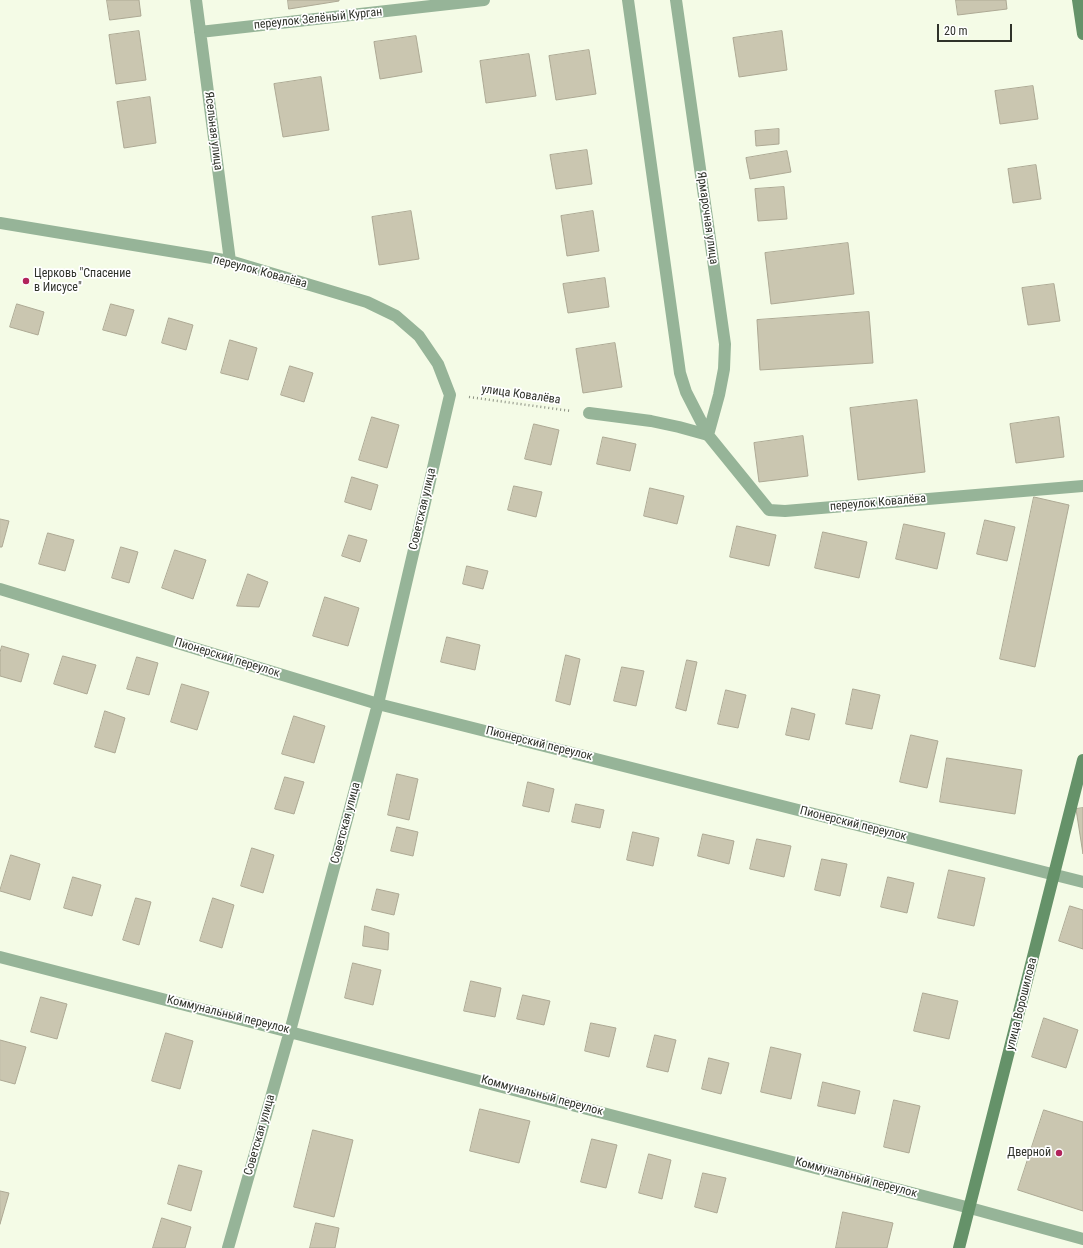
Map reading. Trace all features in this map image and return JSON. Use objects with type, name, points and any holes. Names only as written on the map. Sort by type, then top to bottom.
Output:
[{"type":"main road","points":[[1078,0],[1083,34]]},
{"type":"main road","name":"улица Ворошилова","points":[[960,1248],[1083,760]]},
{"type":"street","name":"Ясельная улица","points":[[196,0],[230,261]]},
{"type":"street","name":"переулок Зелёный Курган","points":[[200,32],[484,0]]},
{"type":"street","points":[[628,0],[680,374],[686,392],[708,435]]},
{"type":"street","name":"Ярмарочная улица","points":[[676,0],[725,344],[724,369],[719,395],[708,435]]},
{"type":"street","name":"переулок Ковалёва","points":[[0,223],[230,261],[367,302],[396,316],[420,336],[438,364],[450,394]]},
{"type":"street","name":"Советская улица","points":[[228,1248],[290,1031],[378,704],[450,394]]},
{"type":"street","points":[[589,413],[651,421],[708,435]]},
{"type":"street","name":"переулок Ковалёва","points":[[708,435],[769,510],[785,511],[1083,486]]},
{"type":"street","name":"Пионерский переулок","points":[[0,589],[378,704],[1083,882]]},
{"type":"street","name":"Коммунальный переулок","points":[[0,957],[970,1208],[1083,1239]]},
{"type":"path","name":"улица Ковалёва","points":[[450,394],[589,413]]},
{"type":"building","points":[[107,0],[139,0],[141,16],[110,20]]},
{"type":"building","points":[[288,0],[339,0],[339,1],[289,9]]},
{"type":"building","points":[[956,0],[1006,0],[1007,9],[958,15]]},
{"type":"building","points":[[139,31],[146,80],[116,84],[109,35]]},
{"type":"building","points":[[782,31],[787,70],[739,77],[733,38]]},
{"type":"building","points":[[416,36],[422,72],[380,79],[374,42]]},
{"type":"building","points":[[589,50],[596,94],[556,100],[549,56]]},
{"type":"building","points":[[529,54],[536,96],[486,103],[480,61]]},
{"type":"building","points":[[321,77],[329,130],[283,137],[274,84]]},
{"type":"building","points":[[1033,86],[1038,119],[1000,124],[995,91]]},
{"type":"building","points":[[150,97],[156,143],[124,148],[117,102]]},
{"type":"building","points":[[779,129],[779,144],[756,146],[755,131]]},
{"type":"building","points":[[587,150],[592,184],[556,189],[550,155]]},
{"type":"building","points":[[787,151],[791,172],[750,179],[746,158]]},
{"type":"building","points":[[1036,165],[1041,199],[1013,203],[1008,169]]},
{"type":"building","points":[[784,187],[787,219],[758,221],[755,189]]},
{"type":"building","points":[[411,211],[419,259],[379,265],[372,217]]},
{"type":"building","points":[[593,211],[599,251],[567,256],[561,216]]},
{"type":"building","points":[[848,243],[854,294],[771,304],[765,253]]},
{"type":"building","points":[[605,278],[609,307],[568,313],[563,284]]},
{"type":"building","points":[[1054,284],[1060,321],[1028,325],[1022,288]]},
{"type":"building","points":[[17,304],[44,312],[38,335],[10,327]]},
{"type":"building","points":[[111,304],[134,310],[126,336],[103,330]]},
{"type":"building","points":[[869,312],[873,363],[760,370],[757,320]]},
{"type":"building","points":[[169,318],[193,325],[186,350],[162,343]]},
{"type":"building","points":[[230,340],[257,348],[248,380],[221,373]]},
{"type":"building","points":[[615,343],[622,387],[583,393],[576,349]]},
{"type":"building","points":[[290,366],[313,373],[304,402],[281,395]]},
{"type":"building","points":[[917,400],[925,472],[858,480],[850,408]]},
{"type":"building","points":[[372,417],[399,425],[387,468],[359,460]]},
{"type":"building","points":[[1059,417],[1064,457],[1016,463],[1010,424]]},
{"type":"building","points":[[534,424],[559,430],[551,465],[525,459]]},
{"type":"building","points":[[803,436],[808,476],[759,482],[754,443]]},
{"type":"building","points":[[603,437],[636,444],[630,471],[597,464]]},
{"type":"building","points":[[352,477],[378,485],[371,510],[345,502]]},
{"type":"building","points":[[514,486],[542,492],[536,517],[508,510]]},
{"type":"building","points":[[650,488],[684,496],[677,524],[644,516]]},
{"type":"building","points":[[1034,497],[1069,505],[1035,667],[1000,659]]},
{"type":"building","points":[[0,519],[9,521],[2,547],[0,547]]},
{"type":"building","points":[[985,520],[1015,527],[1007,561],[977,554]]},
{"type":"building","points":[[904,524],[945,533],[937,569],[896,559]]},
{"type":"building","points":[[737,526],[776,535],[769,566],[730,557]]},
{"type":"building","points":[[823,532],[867,542],[859,578],[815,568]]},
{"type":"building","points":[[48,533],[74,540],[65,571],[39,564]]},
{"type":"building","points":[[349,535],[367,540],[360,562],[342,556]]},
{"type":"building","points":[[121,547],[138,552],[129,583],[112,578]]},
{"type":"building","points":[[175,550],[206,560],[193,599],[162,588]]},
{"type":"building","points":[[467,566],[488,571],[483,589],[463,584]]},
{"type":"building","points":[[248,574],[268,582],[259,607],[237,606]]},
{"type":"building","points":[[325,597],[359,608],[348,646],[313,636]]},
{"type":"building","points":[[447,637],[480,645],[475,670],[441,662]]},
{"type":"building","points":[[2,646],[29,654],[21,682],[0,676],[0,653]]},
{"type":"building","points":[[566,655],[580,659],[570,705],[556,701]]},
{"type":"building","points":[[63,656],[96,665],[87,694],[54,684]]},
{"type":"building","points":[[137,657],[158,663],[149,695],[127,689]]},
{"type":"building","points":[[687,660],[697,662],[686,711],[676,708]]},
{"type":"building","points":[[622,667],[644,671],[636,706],[614,701]]},
{"type":"building","points":[[182,684],[209,692],[197,730],[171,722]]},
{"type":"building","points":[[853,689],[880,695],[872,729],[846,724]]},
{"type":"building","points":[[726,690],[746,695],[738,728],[718,724]]},
{"type":"building","points":[[792,708],[815,714],[809,740],[786,735]]},
{"type":"building","points":[[105,711],[125,718],[115,753],[95,747]]},
{"type":"building","points":[[294,716],[325,726],[314,763],[282,754]]},
{"type":"building","points":[[911,735],[938,741],[927,788],[900,782]]},
{"type":"building","points":[[947,758],[1022,770],[1015,814],[940,802]]},
{"type":"building","points":[[397,774],[418,779],[409,820],[388,815]]},
{"type":"building","points":[[285,777],[304,782],[294,814],[275,809]]},
{"type":"building","points":[[528,782],[554,789],[549,812],[523,806]]},
{"type":"building","points":[[576,804],[604,810],[600,828],[572,822]]},
{"type":"building","points":[[1083,808],[1083,854],[1076,809]]},
{"type":"building","points":[[397,827],[418,832],[413,856],[391,851]]},
{"type":"building","points":[[633,832],[659,838],[653,866],[627,860]]},
{"type":"building","points":[[703,834],[734,841],[729,864],[698,856]]},
{"type":"building","points":[[757,839],[791,846],[784,877],[750,869]]},
{"type":"building","points":[[252,848],[274,855],[263,893],[241,886]]},
{"type":"building","points":[[11,855],[40,864],[30,900],[0,891]]},
{"type":"building","points":[[822,859],[847,864],[840,896],[815,890]]},
{"type":"building","points":[[949,870],[985,878],[974,926],[938,918]]},
{"type":"building","points":[[73,877],[101,885],[92,916],[64,908]]},
{"type":"building","points":[[888,877],[914,883],[907,913],[881,907]]},
{"type":"building","points":[[377,889],[399,894],[394,915],[372,910]]},
{"type":"building","points":[[136,898],[151,902],[139,945],[123,940]]},
{"type":"building","points":[[213,898],[234,905],[222,948],[200,941]]},
{"type":"building","points":[[1070,906],[1083,910],[1083,949],[1059,941]]},
{"type":"building","points":[[365,926],[389,933],[388,950],[363,946]]},
{"type":"building","points":[[353,963],[381,970],[373,1005],[345,998]]},
{"type":"building","points":[[471,981],[501,988],[495,1017],[464,1011]]},
{"type":"building","points":[[923,993],[958,1001],[949,1039],[914,1031]]},
{"type":"building","points":[[523,995],[550,1001],[544,1025],[517,1019]]},
{"type":"building","points":[[41,997],[67,1004],[57,1039],[31,1032]]},
{"type":"building","points":[[1044,1018],[1078,1030],[1066,1068],[1032,1057]]},
{"type":"building","points":[[591,1023],[616,1028],[609,1057],[585,1051]]},
{"type":"building","points":[[166,1033],[193,1041],[180,1089],[152,1081]]},
{"type":"building","points":[[655,1035],[676,1040],[668,1072],[647,1067]]},
{"type":"building","points":[[0,1040],[26,1047],[15,1084],[0,1080]]},
{"type":"building","points":[[771,1047],[801,1054],[791,1099],[761,1092]]},
{"type":"building","points":[[709,1058],[729,1063],[721,1094],[702,1089]]},
{"type":"building","points":[[823,1082],[860,1091],[855,1114],[818,1106]]},
{"type":"building","points":[[894,1100],[920,1106],[909,1153],[884,1147]]},
{"type":"building","points":[[480,1109],[530,1121],[519,1163],[470,1151]]},
{"type":"building","points":[[1044,1110],[1083,1122],[1083,1211],[1018,1190]]},
{"type":"building","points":[[313,1130],[353,1140],[334,1217],[294,1207]]},
{"type":"building","points":[[592,1139],[617,1145],[606,1188],[581,1182]]},
{"type":"building","points":[[649,1154],[671,1160],[662,1199],[639,1193]]},
{"type":"building","points":[[179,1165],[202,1171],[191,1211],[168,1204]]},
{"type":"building","points":[[703,1173],[726,1178],[717,1213],[695,1207]]},
{"type":"building","points":[[0,1191],[9,1193],[0,1224]]},
{"type":"building","points":[[843,1212],[893,1223],[887,1248],[836,1248]]},
{"type":"building","points":[[162,1218],[191,1227],[185,1248],[153,1248]]},
{"type":"building","points":[[316,1223],[339,1228],[335,1248],[310,1248]]},
{"type":"place","name":"Церковь \"Спасение в Иисусе\"","points":[[26,281]]},
{"type":"place","name":"Дверной","points":[[1059,1153]]}]
